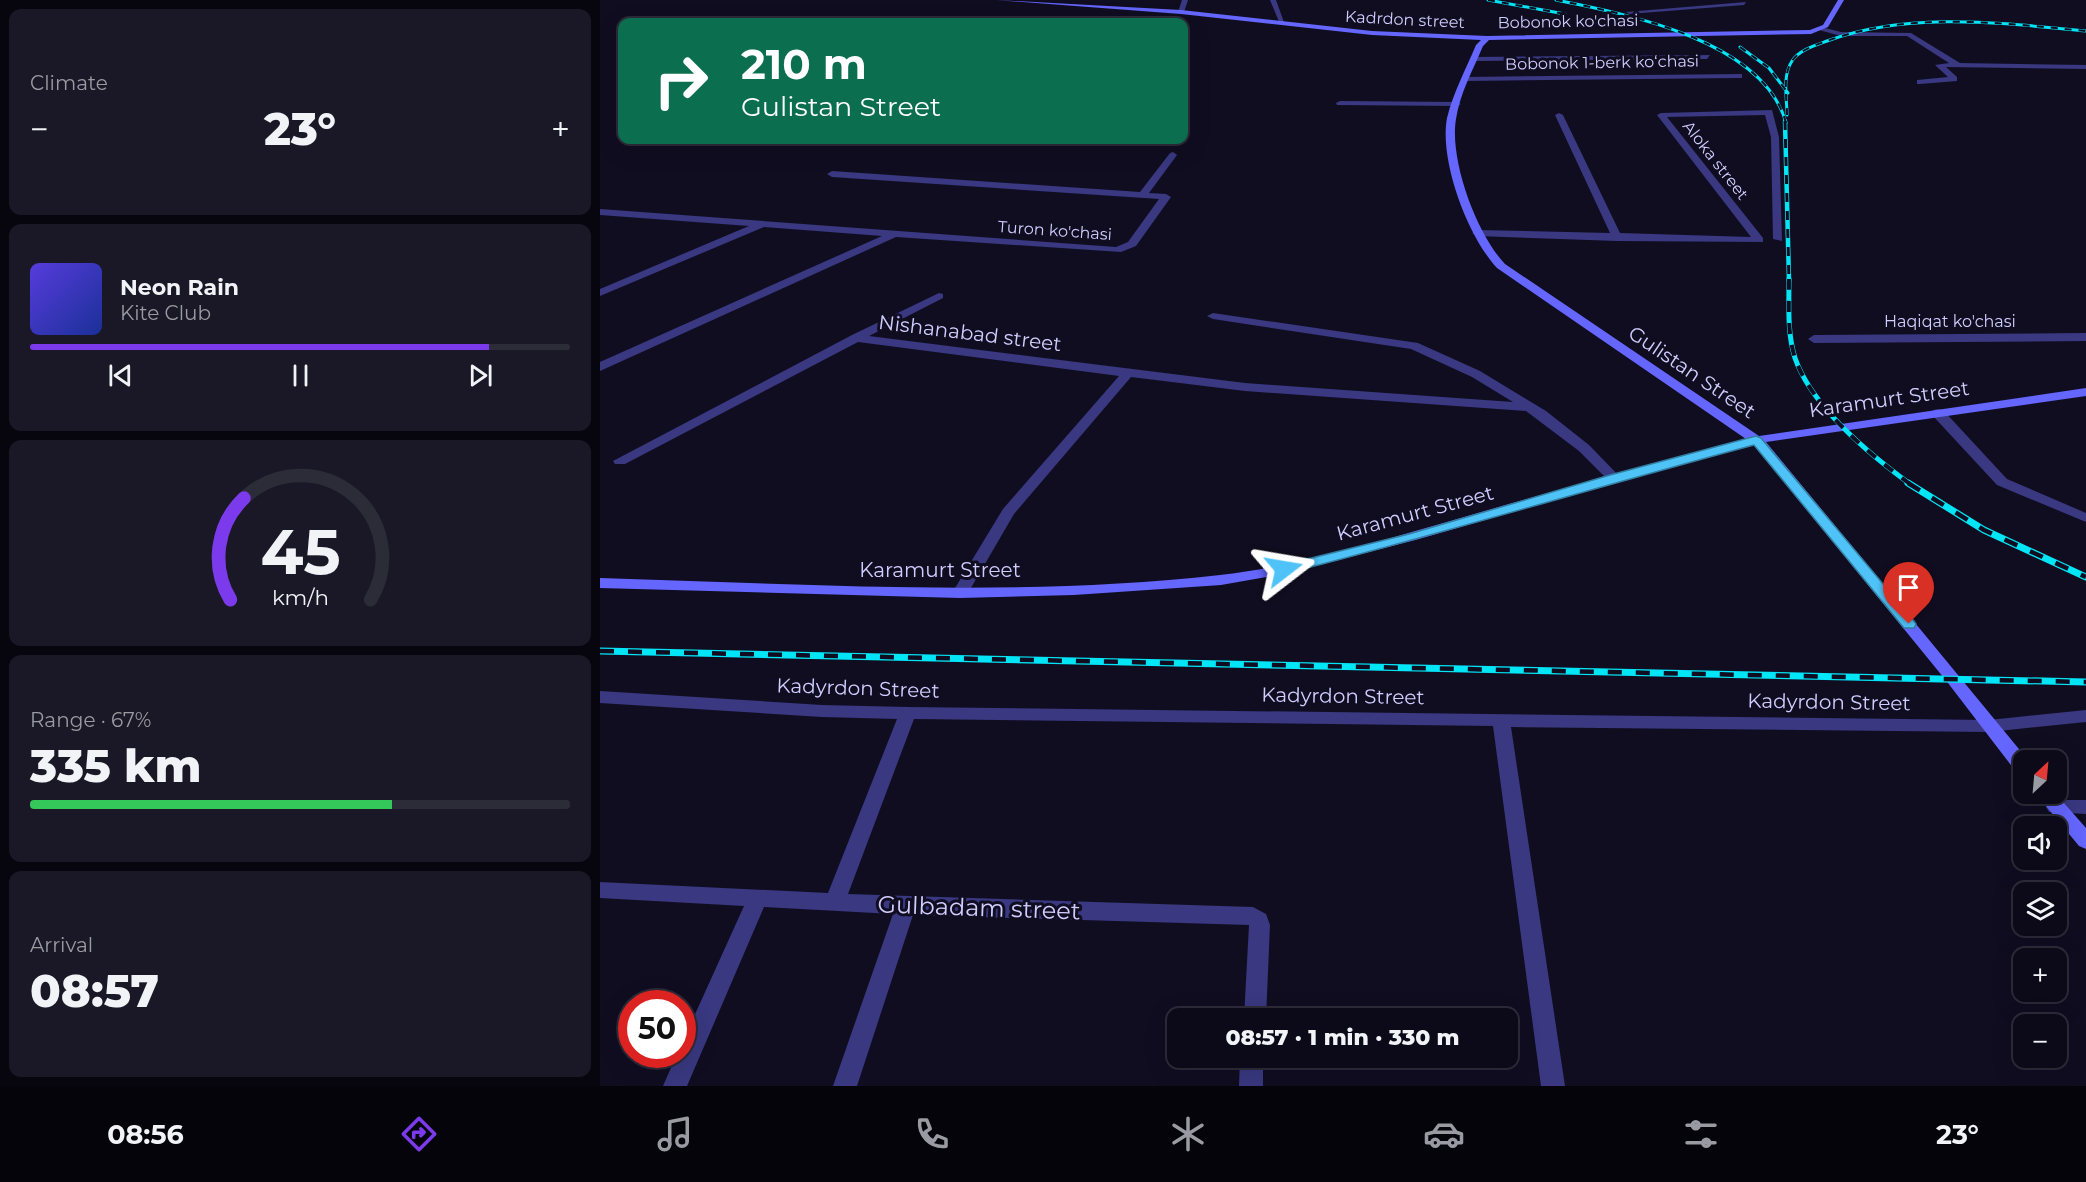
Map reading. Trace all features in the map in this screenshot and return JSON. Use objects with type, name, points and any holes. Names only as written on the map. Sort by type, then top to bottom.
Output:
[{"type":"main road","name":"Kadrdon street","points":[[999,0],[1180,12],[1372,33],[1487,38]]},
{"type":"main road","points":[[1821,29],[1826,26],[1841,0]]},
{"type":"main road","name":"Bobonok ko'chasi","points":[[1477,233],[1450,143],[1449,130],[1474,59],[1480,45],[1487,38],[1804,32],[1821,29]]},
{"type":"main road","name":"Gulistan Street","points":[[1477,233],[1488,253],[1501,266],[1753,437],[1954,679],[2013,755]]},
{"type":"main road","name":"Karamurt Street","points":[[600,583],[964,588],[1156,586],[1265,573],[1414,536],[1611,475],[1753,437],[1837,419],[2086,386]]},
{"type":"main road","name":"Karamurt Street","points":[[1753,437],[2086,392]]},
{"type":"main road","name":"Karamurt Street","points":[[600,577],[964,588]]},
{"type":"main road","points":[[2054,804],[2086,841]]},
{"type":"street","points":[[1180,12],[1185,0]]},
{"type":"street","points":[[1273,0],[1283,24]]},
{"type":"street","points":[[1629,12],[1744,3]]},
{"type":"street","points":[[1821,29],[1841,34]]},
{"type":"street","points":[[1804,32],[1909,34],[1958,65]]},
{"type":"street","points":[[1474,59],[1707,57]]},
{"type":"street","points":[[1920,82],[1954,79],[1940,65],[2086,67]]},
{"type":"street","name":"Bobonok 1-berk koʻchasi","points":[[1466,79],[1739,76]]},
{"type":"street","points":[[1340,103],[1457,104]]},
{"type":"street","name":"Aloka street","points":[[1617,238],[1760,240],[1661,115],[1769,112],[1774,137],[1778,239]]},
{"type":"street","points":[[1477,233],[1617,238],[1558,115]]},
{"type":"street","points":[[1142,196],[1173,155]]},
{"type":"street","name":"Turon ko'chasi","points":[[600,212],[1117,250],[1132,244],[1166,197],[832,174]]},
{"type":"street","name":"Turon ko'chasi","points":[[600,221],[621,213]]},
{"type":"street","points":[[600,293],[765,223]]},
{"type":"street","points":[[600,367],[897,233]]},
{"type":"street","points":[[856,338],[939,296]]},
{"type":"street","points":[[1213,316],[1414,346],[1476,374],[1529,407],[1584,448],[1611,475]]},
{"type":"street","name":"Haqiqat ko'chasi","points":[[1814,339],[2086,337]]},
{"type":"street","name":"Nishanabad street","points":[[620,461],[856,338],[1245,387],[1529,407]]},
{"type":"street","points":[[964,588],[1008,512],[1128,373]]},
{"type":"street","points":[[1938,413],[2002,482],[2086,518]]},
{"type":"street","name":"Kadyrdon Street","points":[[600,697],[908,714],[1989,726],[2086,716]]},
{"type":"street","points":[[834,903],[908,714]]},
{"type":"street","points":[[1501,720],[1553,1086]]},
{"type":"street","points":[[2067,803],[2086,807]]},
{"type":"street","name":"Gulbadam street","points":[[600,890],[906,906],[1253,916],[1259,920],[1260,925],[1256,1008]]},
{"type":"street","points":[[675,1086],[757,899]]},
{"type":"street","points":[[845,1086],[906,906]]},
{"type":"street","points":[[1251,1086],[1252,1068]]},
{"type":"railway","points":[[1488,0],[1565,14]]},
{"type":"railway","points":[[1556,0],[1655,23],[1723,52],[1751,71],[1773,95],[1786,123]]},
{"type":"railway","points":[[1786,90],[1787,73],[1795,57],[1813,46],[1858,32],[1890,26],[1955,22],[2086,31]]},
{"type":"railway","points":[[1740,47],[1769,68],[1786,90]]},
{"type":"railway","points":[[1786,90],[1787,115]]},
{"type":"railway","points":[[1785,121],[1789,281]]},
{"type":"railway","points":[[1789,281],[1791,339],[1795,358],[1803,376],[1814,394],[1843,428],[1877,459],[1910,484]]},
{"type":"railway","points":[[1908,483],[1984,530],[2086,577]]},
{"type":"railway","points":[[600,651],[2086,682]]},
{"type":"route","points":[[1284,569],[1414,536],[1756,440],[1909,624]]}]
